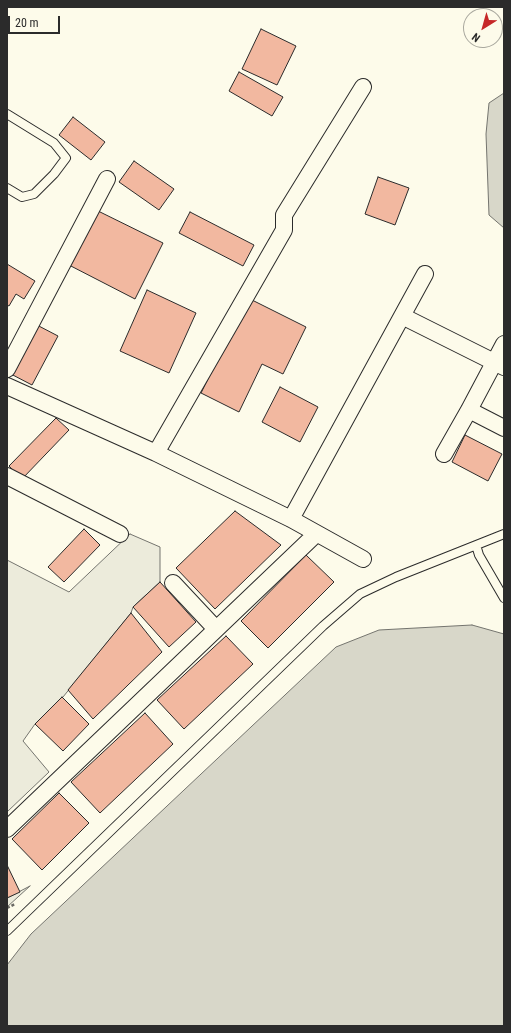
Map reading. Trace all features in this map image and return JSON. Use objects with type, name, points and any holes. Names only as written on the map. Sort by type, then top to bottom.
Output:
[{"type":"street","points":[[156,453],[284,230],[284,215],[363,87]]},
{"type":"street","points":[[7,369],[107,179]]},
{"type":"street","points":[[291,519],[425,274]]},
{"type":"street","points":[[402,316],[499,365]]},
{"type":"street","points":[[444,454],[469,410],[499,365],[504,344]]},
{"type":"street","points":[[7,386],[156,453],[291,519],[363,559]]},
{"type":"street","points":[[469,410],[504,428]]},
{"type":"street","points":[[7,476],[120,534]]},
{"type":"street","points":[[7,829],[316,534]]},
{"type":"street","points":[[173,583],[216,628]]},
{"type":"lane","points":[[7,114],[54,143],[66,158],[54,174],[34,194],[22,197],[7,188]]},
{"type":"lane","points":[[7,931],[323,626],[360,594],[396,577],[504,534]]},
{"type":"lane","points":[[476,545],[479,555],[504,598]]},
{"type":"shaded area","points":[[504,93],[504,228],[489,215],[486,134],[489,103]]},
{"type":"shaded area","points":[[130,534],[160,547],[160,582],[133,607],[131,613],[63,697],[35,724],[23,741],[49,772],[7,812],[7,560],[69,592]]},
{"type":"shaded area","points":[[472,625],[504,634],[504,1026],[7,1026],[7,965],[31,934],[336,647],[379,630]]},
{"type":"shaded area","points":[[30,886],[7,907],[7,898]]},
{"type":"building","points":[[261,29],[296,46],[277,85],[242,69]]},
{"type":"building","points":[[239,72],[283,97],[272,116],[229,91]]},
{"type":"building","points":[[73,117],[105,142],[91,160],[59,135]]},
{"type":"building","points":[[134,161],[174,189],[159,210],[119,182]]},
{"type":"building","points":[[378,177],[409,188],[395,225],[365,214]]},
{"type":"building","points":[[94,209],[163,243],[135,299],[67,264]]},
{"type":"building","points":[[190,212],[254,245],[243,266],[179,233]]},
{"type":"building","points":[[7,264],[35,281],[24,299],[16,294],[9,306],[7,305]]},
{"type":"building","points":[[147,290],[196,313],[169,373],[120,351]]},
{"type":"building","points":[[248,298],[306,327],[283,374],[262,364],[239,412],[201,393]]},
{"type":"building","points":[[35,324],[58,336],[32,385],[9,373]]},
{"type":"building","points":[[280,387],[318,407],[300,442],[262,422]]},
{"type":"building","points":[[56,418],[69,430],[22,479],[9,466]]},
{"type":"building","points":[[465,435],[502,454],[488,481],[452,462]]},
{"type":"building","points":[[235,511],[281,545],[215,609],[176,568]]},
{"type":"building","points":[[84,529],[100,545],[64,582],[48,567]]},
{"type":"building","points":[[306,555],[334,582],[268,648],[241,621]]},
{"type":"building","points":[[160,582],[196,622],[169,647],[133,607]]},
{"type":"building","points":[[131,613],[162,652],[93,719],[68,690]]},
{"type":"building","points":[[226,636],[253,664],[184,729],[157,700]]},
{"type":"building","points":[[62,697],[89,724],[63,751],[35,724]]},
{"type":"building","points":[[145,713],[173,744],[100,813],[71,782]]},
{"type":"building","points":[[59,793],[89,823],[42,870],[12,839]]},
{"type":"building","points":[[7,865],[20,892],[7,898]]}]
